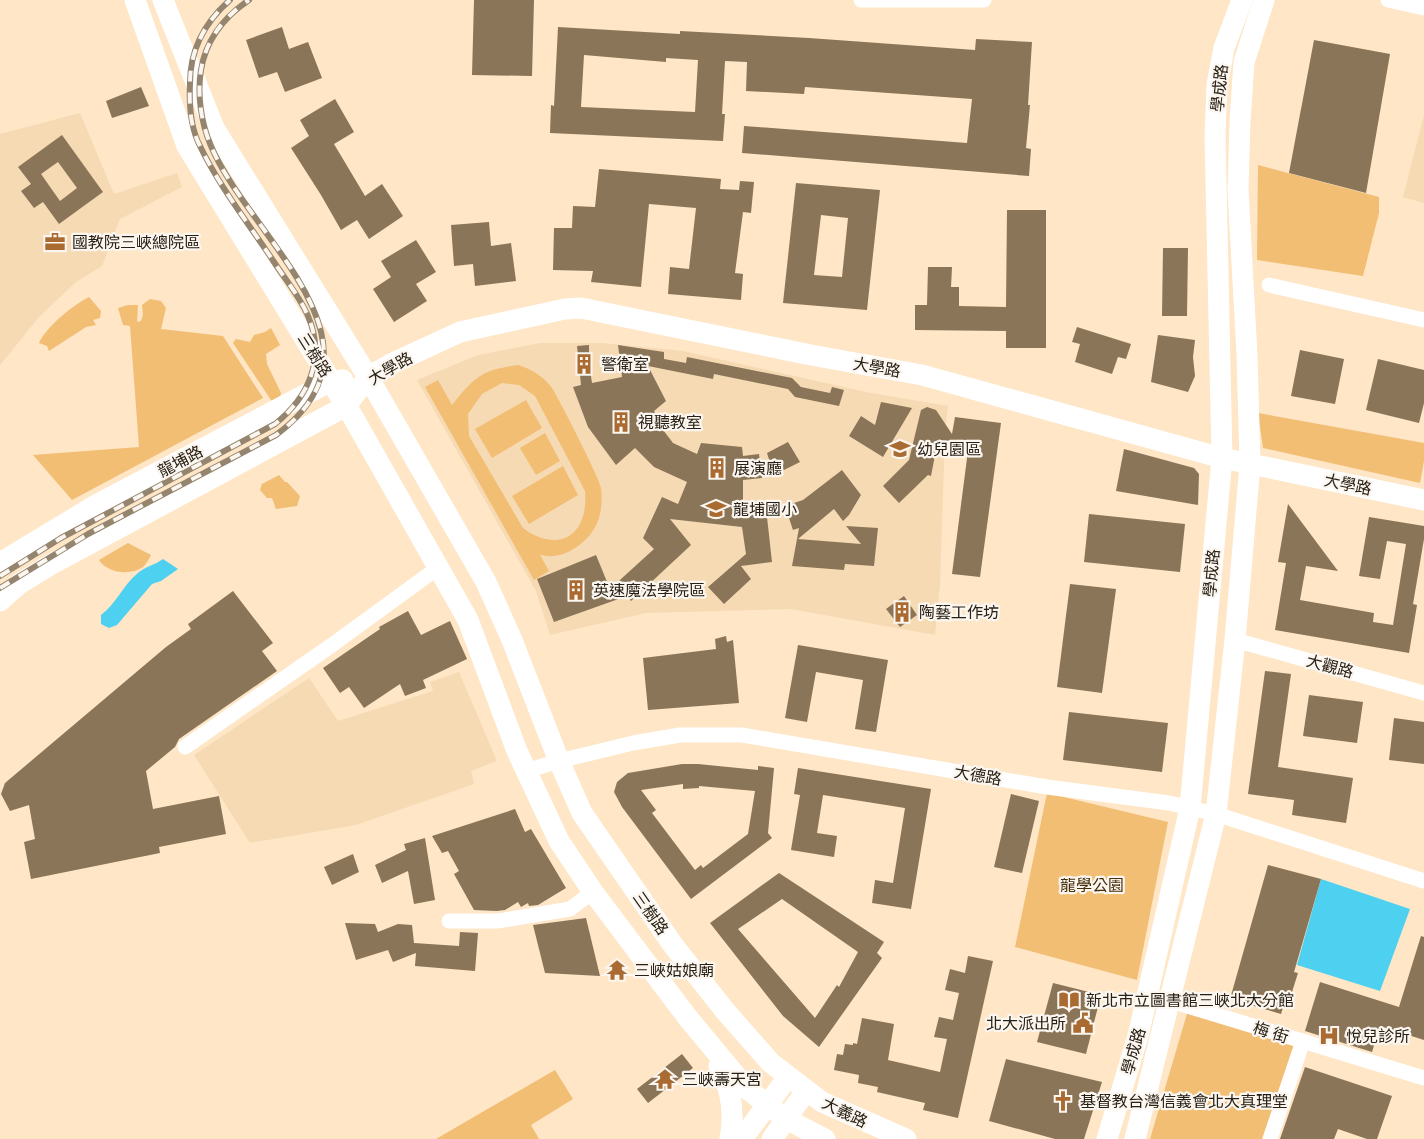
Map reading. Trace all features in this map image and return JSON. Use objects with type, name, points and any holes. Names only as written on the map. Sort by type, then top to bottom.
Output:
[{"type":"street","name":"三樹路","points":[[135,0],[187,146],[346,406],[468,620],[526,771],[559,841],[592,892],[688,1018],[747,1089],[766,1104]]},
{"type":"street","name":"三樹路","points":[[163,0],[214,128],[368,377],[486,582],[582,813],[667,937],[726,1012],[771,1063],[788,1077]]},
{"type":"street","points":[[861,0],[984,0]]},
{"type":"street","name":"學成路","points":[[1107,1139],[1138,1036],[1190,808],[1222,458],[1215,135],[1217,85],[1224,48],[1242,0]]},
{"type":"street","name":"學成路","points":[[1135,1139],[1216,814],[1235,640],[1250,464],[1238,190],[1240,121],[1244,62],[1264,0]]},
{"type":"street","points":[[1389,0],[1424,8]]},
{"type":"street","points":[[1269,285],[1424,320]]},
{"type":"street","name":"大學路","points":[[346,406],[368,377],[460,332],[556,311],[581,308],[922,375],[1222,458],[1423,496]]},
{"type":"street","name":"龍埔路","points":[[0,563],[96,505],[331,381],[368,377]]},
{"type":"street","name":"龍埔路","points":[[0,601],[19,584],[50,565],[346,406]]},
{"type":"street","points":[[186,747],[439,567]]},
{"type":"street","name":"大觀路","points":[[1235,640],[1424,693]]},
{"type":"street","points":[[501,708],[532,696]]},
{"type":"street","name":"大德路","points":[[526,771],[633,743],[680,735],[742,735],[1047,787],[1169,803],[1216,814],[1424,881]]},
{"type":"street","points":[[449,921],[498,921],[570,909],[592,892]]},
{"type":"street","name":"梅 街","points":[[1171,1001],[1424,1078]]},
{"type":"street","points":[[688,1018],[727,1079],[734,1113],[730,1139]]},
{"type":"street","name":"梅 街","points":[[1270,1139],[1303,1041]]},
{"type":"street","points":[[742,1139],[788,1077]]},
{"type":"street","name":"大義路","points":[[788,1077],[832,1107],[906,1139]]},
{"type":"street","points":[[772,1139],[806,1091]]},
{"type":"street","name":"大義路","points":[[766,1104],[786,1119],[825,1139]]},
{"type":"shaded area","name":"國教院三峽總院區","points":[[80,113],[114,194],[177,173],[182,187],[120,219],[102,266],[76,282],[39,317],[0,365],[0,134]]},
{"type":"shaded area","points":[[1424,115],[1424,203],[1403,197]]},
{"type":"shaded area","name":"龍埔國小","points":[[540,343],[602,343],[683,351],[866,392],[948,406],[940,585],[935,635],[791,609],[646,613],[550,635],[536,591],[417,380],[478,355]]},
{"type":"shaded area","points":[[459,672],[497,761],[471,771],[474,784],[356,825],[250,843],[194,755],[309,678],[338,721],[433,691],[430,682]]},
{"type":"green space","points":[[1258,165],[1379,197],[1379,213],[1363,276],[1257,260]]},
{"type":"green space","points":[[89,297],[101,311],[100,318],[93,320],[96,325],[86,327],[49,351],[47,346],[39,343],[48,329],[61,317]]},
{"type":"green space","points":[[150,299],[161,301],[166,308],[161,329],[223,336],[263,398],[72,500],[33,455],[139,447],[130,326],[123,325],[118,308],[138,305],[137,322],[141,321],[142,305]]},
{"type":"green space","points":[[271,328],[280,345],[266,354],[267,364],[281,393],[273,403],[233,343],[236,339],[250,342],[254,335]]},
{"type":"green space","points":[[518,365],[541,377],[552,388],[587,455],[599,482],[602,497],[600,515],[594,530],[583,542],[567,552],[554,556],[540,555],[549,571],[534,580],[425,387],[438,380],[452,405],[480,376],[496,369]],"holes":[[[502,383],[519,385],[535,396],[585,491],[585,506],[577,529],[569,536],[560,539],[549,540],[536,536],[523,528],[469,436],[468,414],[482,394]]]},
{"type":"green space","points":[[526,400],[542,428],[492,458],[475,429]]},
{"type":"green space","points":[[1258,413],[1424,443],[1420,483],[1263,448]]},
{"type":"green space","points":[[545,433],[560,461],[536,475],[520,448]]},
{"type":"green space","points":[[563,466],[578,495],[529,524],[512,496]]},
{"type":"green space","points":[[279,475],[300,496],[297,506],[276,509],[272,498],[267,498],[260,490],[262,484]]},
{"type":"green space","points":[[128,543],[151,555],[143,567],[138,570],[119,572],[107,568],[99,560]]},
{"type":"green space","name":"龍學公園","points":[[1047,793],[1168,822],[1137,980],[1015,947]]},
{"type":"green space","points":[[1189,1007],[1303,1041],[1270,1139],[1150,1139]]},
{"type":"green space","points":[[555,1070],[573,1099],[531,1125],[539,1139],[436,1139]]},
{"type":"water","points":[[163,559],[178,569],[161,581],[152,584],[117,625],[109,628],[101,624],[101,615],[128,583],[143,569]]},
{"type":"water","points":[[1321,879],[1410,909],[1380,991],[1297,965]]},
{"type":"building","points":[[474,0],[534,0],[532,76],[472,75]]},
{"type":"building","points":[[282,27],[289,49],[308,42],[322,78],[285,92],[277,72],[259,78],[246,40]]},
{"type":"building","points":[[558,27],[809,38],[975,50],[976,39],[1032,42],[1026,148],[1031,149],[1029,176],[742,153],[744,126],[967,143],[972,99],[805,87],[804,94],[746,91],[747,62],[725,61],[723,141],[550,133],[551,105],[554,106]],"holes":[[[584,55],[666,62],[666,58],[698,60],[695,112],[581,107]]]},
{"type":"building","points":[[1314,40],[1390,54],[1366,193],[1289,173]]},
{"type":"building","points":[[141,87],[149,106],[112,118],[106,101]]},
{"type":"building","points":[[335,99],[354,132],[334,144],[365,196],[382,184],[403,216],[369,239],[357,220],[341,230],[291,148],[309,136],[300,120]]},
{"type":"building","points":[[62,135],[103,192],[59,224],[43,202],[34,208],[21,191],[31,184],[18,167]],"holes":[[[58,162],[77,188],[60,201],[41,174]]]},
{"type":"building","points":[[599,169],[721,179],[720,189],[739,190],[740,181],[754,182],[751,213],[743,212],[735,273],[743,274],[741,300],[668,294],[670,267],[689,269],[696,208],[649,204],[641,287],[591,282],[593,271],[553,270],[554,228],[572,228],[573,206],[595,207]]},
{"type":"building","points":[[796,183],[880,190],[867,310],[783,303]],"holes":[[[821,215],[848,218],[842,277],[814,275]]]},
{"type":"building","points":[[1007,210],[1046,210],[1046,348],[1006,348],[1006,331],[915,330],[915,305],[927,305],[928,267],[952,267],[951,287],[959,287],[959,306],[1006,307]]},
{"type":"building","points":[[489,222],[491,246],[511,243],[516,281],[475,286],[473,264],[454,266],[451,225]]},
{"type":"building","points":[[416,240],[436,272],[416,284],[427,301],[394,322],[373,289],[391,277],[381,261]]},
{"type":"building","points":[[1163,248],[1188,248],[1187,316],[1162,316]]},
{"type":"building","points":[[1077,327],[1131,344],[1126,359],[1118,357],[1112,374],[1075,362],[1080,344],[1072,342]]},
{"type":"building","points":[[1158,335],[1195,340],[1193,357],[1195,376],[1188,392],[1151,382]]},
{"type":"building","points":[[589,345],[592,383],[622,377],[618,345],[664,352],[664,359],[686,363],[687,357],[792,378],[801,387],[830,393],[832,387],[844,390],[839,406],[795,397],[788,389],[714,374],[713,379],[648,366],[666,401],[654,411],[657,416],[654,418],[673,443],[697,454],[701,443],[742,447],[743,456],[759,454],[762,478],[743,480],[743,511],[766,508],[772,562],[741,566],[751,579],[724,604],[708,587],[746,554],[742,527],[670,519],[691,545],[631,601],[627,596],[554,622],[537,579],[596,555],[610,589],[654,549],[643,538],[662,497],[678,504],[687,482],[654,467],[635,448],[616,465],[588,427],[573,387],[581,385],[577,346]]},
{"type":"building","points":[[1300,350],[1344,359],[1335,404],[1291,396]]},
{"type":"building","points":[[1378,359],[1424,370],[1424,403],[1419,423],[1366,410]]},
{"type":"building","points":[[881,402],[912,408],[883,457],[849,436],[861,416],[875,425]]},
{"type":"building","points":[[927,407],[936,410],[952,434],[955,417],[1001,423],[980,577],[952,574],[969,443],[938,440],[931,476],[928,475],[899,503],[883,486],[909,460],[921,410]]},
{"type":"building","points":[[788,442],[800,462],[774,475],[767,453]]},
{"type":"building","points":[[1124,449],[1194,468],[1199,474],[1198,505],[1116,491]]},
{"type":"building","points":[[842,470],[861,495],[849,515],[843,521],[834,509],[798,539],[861,544],[846,526],[878,528],[874,566],[845,564],[844,570],[792,566],[799,528],[793,530],[785,506],[803,500]]},
{"type":"building","points":[[1288,504],[1338,571],[1306,566],[1300,600],[1374,613],[1373,622],[1393,625],[1406,544],[1387,541],[1380,579],[1359,576],[1369,517],[1424,526],[1424,539],[1413,604],[1417,605],[1409,653],[1275,630],[1286,563],[1278,562]]},
{"type":"building","points":[[1089,514],[1185,524],[1180,572],[1084,562]]},
{"type":"building","points":[[1070,584],[1116,589],[1102,693],[1057,687]]},
{"type":"building","points":[[233,591],[273,643],[262,651],[277,671],[179,739],[175,747],[146,771],[153,809],[219,796],[226,834],[159,847],[160,853],[31,879],[24,842],[35,839],[29,805],[10,811],[1,794],[5,783],[166,647],[191,629],[188,624]]},
{"type":"building","name":"陶藝工作坊","points":[[904,596],[917,615],[900,627],[886,609]]},
{"type":"building","points":[[408,611],[421,635],[450,621],[467,659],[423,680],[426,688],[405,696],[400,684],[364,708],[349,687],[340,693],[323,668],[380,629],[379,627]]},
{"type":"building","points":[[726,636],[727,642],[733,640],[739,703],[648,710],[643,658],[716,649],[715,639]]},
{"type":"building","points":[[798,645],[888,660],[876,732],[855,729],[863,680],[816,672],[807,722],[785,718]]},
{"type":"building","points":[[1265,671],[1291,674],[1278,767],[1353,778],[1346,823],[1292,815],[1294,800],[1248,794]]},
{"type":"building","points":[[1309,695],[1363,702],[1357,743],[1303,736]]},
{"type":"building","points":[[1069,712],[1168,723],[1162,772],[1063,760]]},
{"type":"building","points":[[1394,718],[1424,722],[1424,764],[1389,760]]},
{"type":"building","points":[[682,764],[758,770],[758,766],[774,768],[768,833],[772,838],[691,899],[622,807],[614,792],[617,782],[628,773]],"holes":[[[683,784],[683,789],[699,788],[699,786],[755,791],[748,834],[703,868],[701,865],[695,870],[652,813],[656,810],[641,790]]]},
{"type":"building","points":[[798,768],[931,789],[911,909],[872,903],[875,880],[893,883],[905,808],[823,795],[817,833],[837,836],[834,857],[791,850],[800,795],[794,794]]},
{"type":"building","points":[[1011,794],[1039,801],[1022,873],[994,867]]},
{"type":"building","points":[[515,809],[525,832],[531,829],[566,888],[538,905],[529,906],[528,903],[521,907],[518,902],[505,910],[474,910],[454,874],[459,871],[448,851],[442,853],[432,836]]},
{"type":"building","points":[[425,838],[435,900],[414,904],[408,871],[382,883],[375,865],[406,850],[404,844]]},
{"type":"building","points":[[353,854],[359,872],[332,885],[324,867]]},
{"type":"building","points":[[1268,865],[1321,879],[1294,972],[1298,973],[1292,992],[1288,991],[1281,1014],[1230,999]]},
{"type":"building","points":[[779,873],[884,942],[877,953],[882,958],[819,1047],[783,1016],[710,923]],"holes":[[[782,899],[858,952],[839,987],[837,985],[815,1018],[738,929]]]},
{"type":"building","points":[[586,918],[600,976],[545,973],[533,925]]},
{"type":"building","points":[[345,923],[375,924],[378,932],[398,924],[412,925],[414,943],[459,946],[460,932],[478,933],[475,971],[415,966],[416,953],[393,962],[388,950],[356,960]]},
{"type":"building","points":[[1421,936],[1424,937],[1424,1040],[1380,1026],[1372,1052],[1305,1031],[1320,982],[1399,1007]]},
{"type":"building","points":[[968,956],[993,961],[958,1118],[923,1110],[925,1103],[877,1092],[878,1087],[858,1083],[859,1075],[834,1070],[837,1054],[843,1055],[845,1044],[857,1044],[862,1018],[894,1024],[888,1060],[940,1072],[947,1039],[934,1037],[939,1017],[953,1020],[959,993],[945,990],[950,969],[965,973]]},
{"type":"building","points":[[1053,983],[1101,995],[1086,1054],[1037,1042]]},
{"type":"building","name":"三峽壽天宮","points":[[682,1054],[693,1068],[648,1103],[637,1089]]},
{"type":"building","points":[[1006,1059],[1102,1082],[1084,1139],[1055,1139],[989,1121]]},
{"type":"building","points":[[1305,1067],[1392,1096],[1377,1139],[1367,1139],[1338,1129],[1334,1139],[1280,1139]]},
{"type":"railway","points":[[0,576],[61,538],[275,424],[297,402],[311,376],[315,347],[313,332],[305,309],[216,176],[197,139],[192,123],[190,83],[196,48],[206,27],[230,0]]},
{"type":"railway","points":[[0,588],[88,534],[276,435],[310,400],[324,364],[320,328],[304,290],[230,181],[211,146],[201,108],[199,89],[203,59],[207,48],[224,21],[249,0]]},
{"type":"place","name":"國教院三峽總院區","points":[[55,242]]},
{"type":"place","name":"警衛室","points":[[584,364]]},
{"type":"place","name":"視聽教室","points":[[621,422]]},
{"type":"place","name":"幼兒園區","points":[[900,449]]},
{"type":"place","name":"展演廳","points":[[717,468]]},
{"type":"place","name":"龍埔國小","points":[[716,509]]},
{"type":"place","name":"英速魔法學院區","points":[[576,590]]},
{"type":"place","name":"陶藝工作坊","points":[[902,612]]},
{"type":"place","name":"三峽姑娘廟","points":[[617,970]]},
{"type":"place","name":"新北市立圖書館三峽北大分館","points":[[1069,1000]]},
{"type":"place","name":"北大派出所","points":[[1083,1023]]},
{"type":"place","name":"悅兒診所","points":[[1329,1036]]},
{"type":"place","name":"三峽壽天宮","points":[[665,1079]]},
{"type":"place","name":"基督教台灣信義會北大真理堂","points":[[1063,1101]]}]
